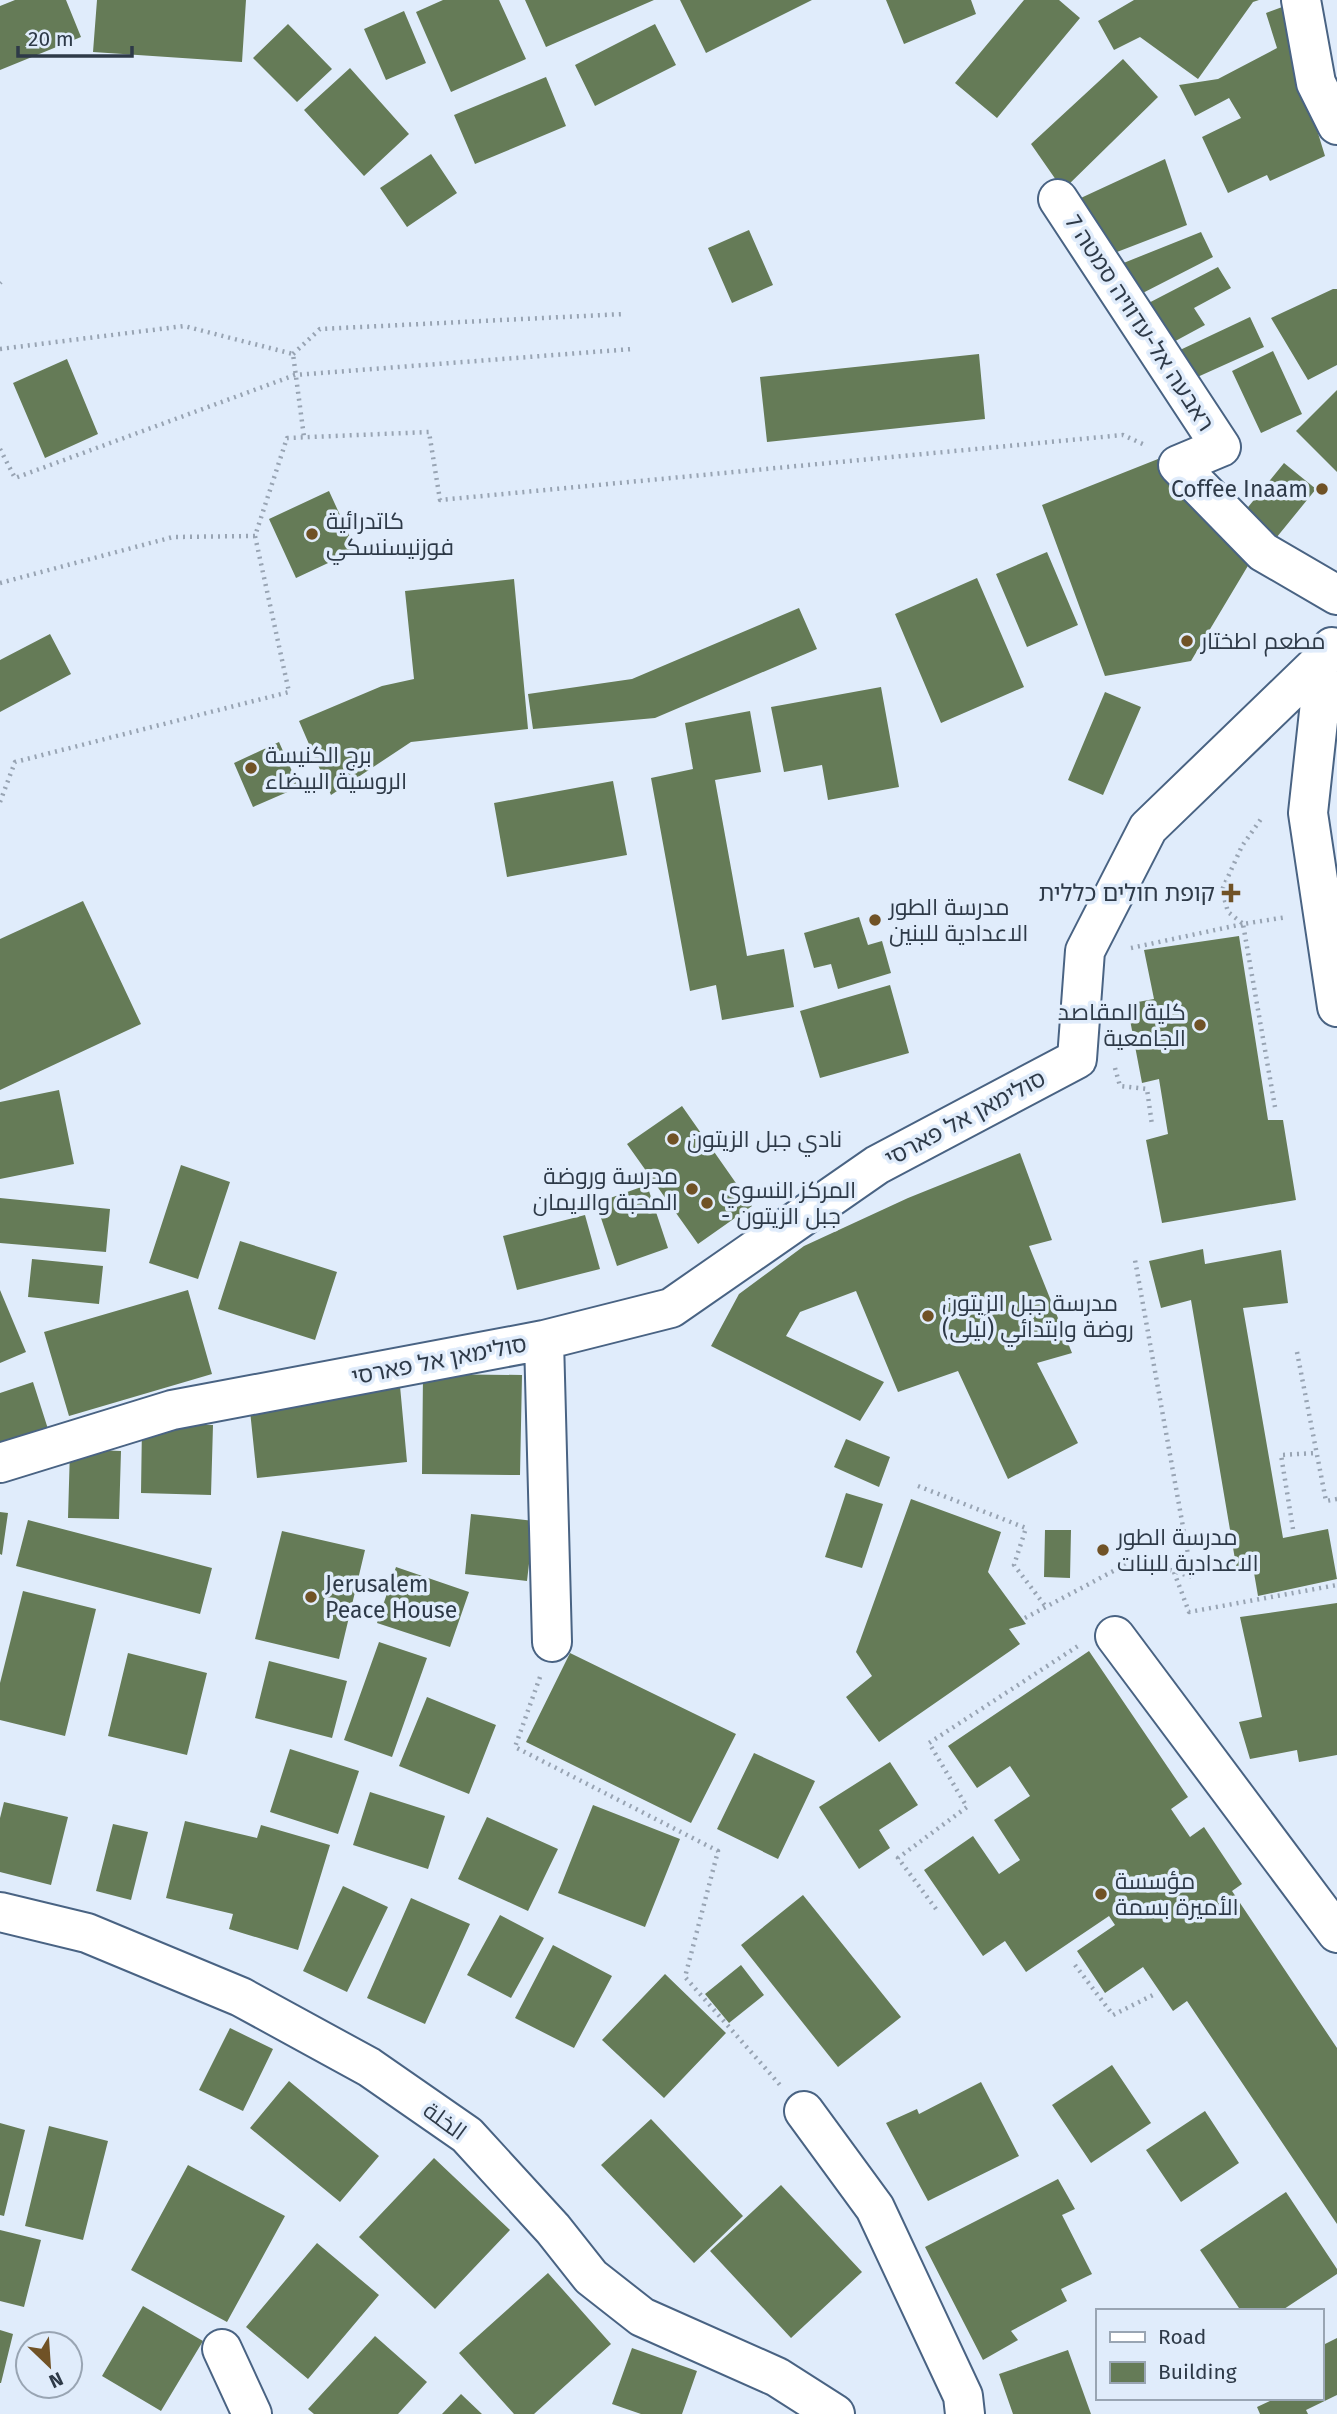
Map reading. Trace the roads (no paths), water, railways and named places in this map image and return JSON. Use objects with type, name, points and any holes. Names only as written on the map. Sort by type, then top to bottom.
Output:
[{"type":"street","points":[[1301,0],[1316,83],[1337,125]]},
{"type":"street","name":"ראבעה אל-עדוויה סמטה 7","points":[[1058,199],[1221,447],[1173,460],[1263,552],[1337,595]]},
{"type":"street","points":[[1331,648],[1308,813],[1326,859],[1322,911],[1337,1007]]},
{"type":"street","name":"סולימאן אל פארסי","points":[[0,1463],[172,1410],[544,1340],[671,1308],[877,1165],[1077,1059],[1085,951],[1147,828],[1331,648]]},
{"type":"street","points":[[544,1340],[552,1642]]},
{"type":"street","points":[[1115,1636],[1337,1933]]},
{"type":"street","name":"الخلة","points":[[0,1912],[87,1933],[228,1992],[369,2067],[467,2135],[552,2229],[591,2277],[642,2317],[777,2376],[835,2414]]},
{"type":"street","points":[[804,2111],[875,2208],[963,2396],[965,2414]]},
{"type":"street","points":[[222,2349],[252,2414]]},
{"type":"place","name":"Coffee Inaam","points":[[1322,489]]},
{"type":"place","name":"كاتدرائية فوزنيسنسكي","points":[[312,534]]},
{"type":"place","name":"مطعم اطختار","points":[[1187,641]]},
{"type":"place","name":"برج الكنيسة الروسية البيضاء","points":[[251,768]]},
{"type":"place","name":"קופת חולים כללית","points":[[1231,893]]},
{"type":"place","name":"مدرسة الطور الاعدادية للبنين","points":[[875,920]]},
{"type":"place","name":"كلية المقاصد الجامعية","points":[[1200,1025]]},
{"type":"place","name":"نادي جبل الزيتون","points":[[673,1139]]},
{"type":"place","name":"مدرسة وروضة المحبة والايمان","points":[[692,1189]]},
{"type":"place","name":"المركز النسوي - جبل الزيتون","points":[[707,1203]]},
{"type":"place","name":"مدرسة جبل الزيتون (ليلى) روضة وابتدائي","points":[[928,1316]]},
{"type":"place","name":"مدرسة الطور الاعدادية للبنات","points":[[1103,1550]]},
{"type":"place","name":"Jerusalem Peace House","points":[[311,1597]]},
{"type":"place","name":"مؤسسة الأميرة بسمة","points":[[1101,1894]]}]
